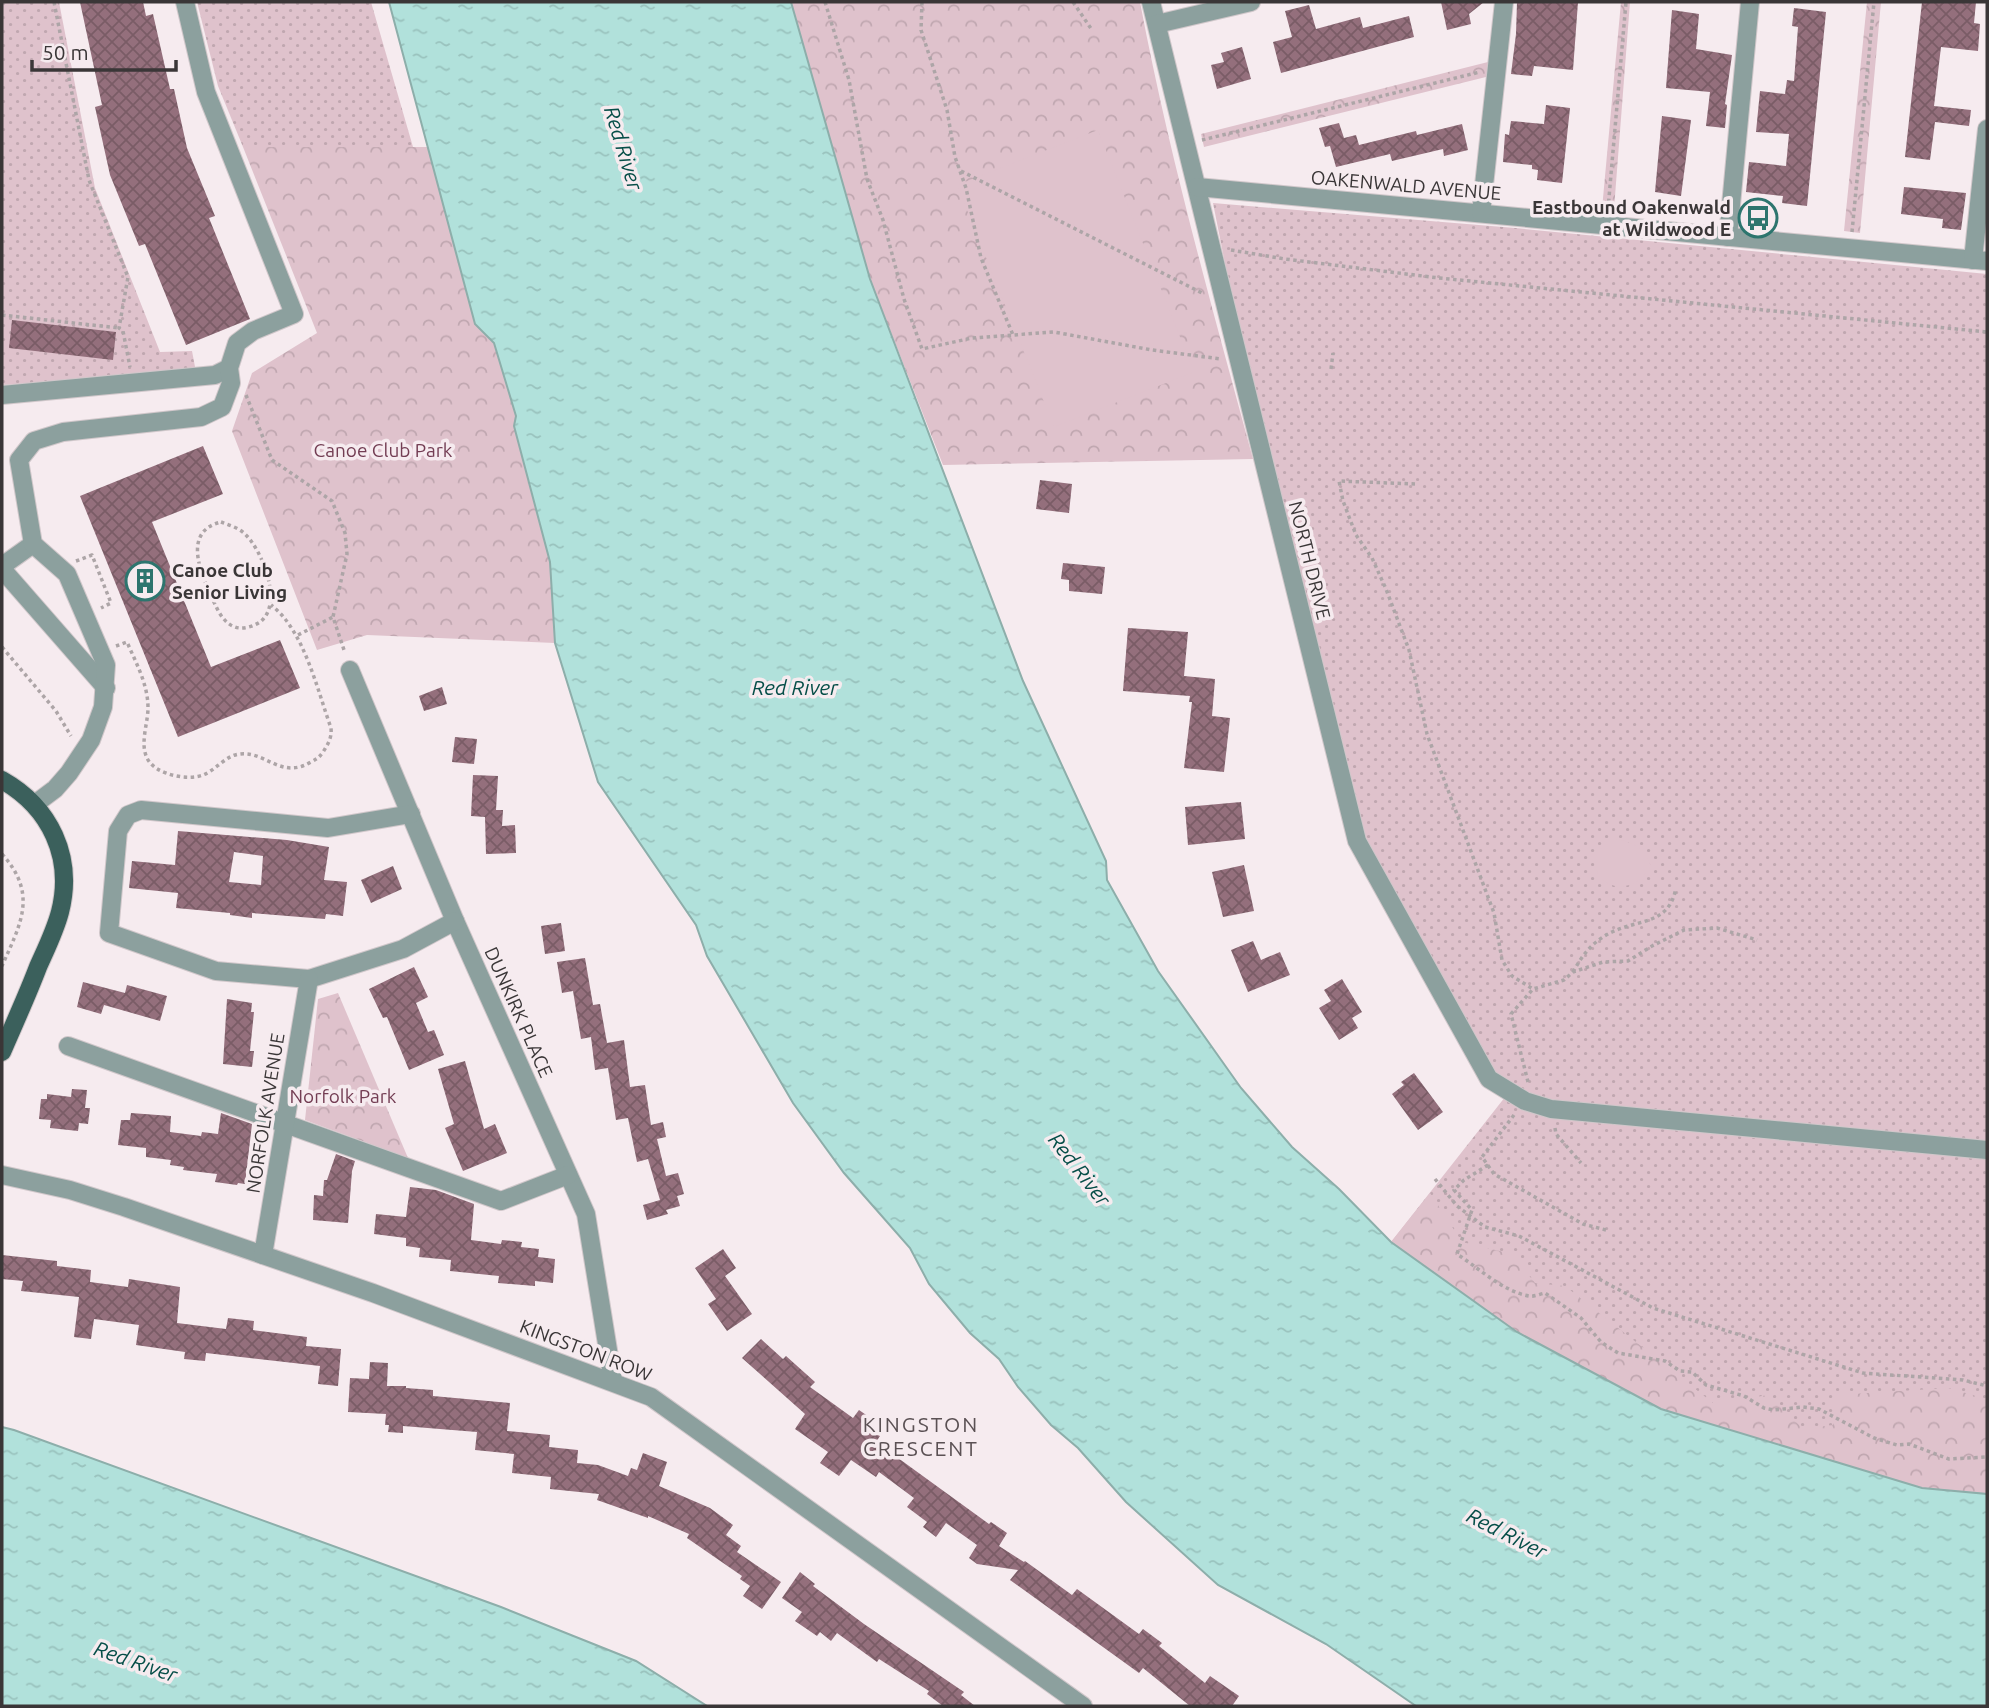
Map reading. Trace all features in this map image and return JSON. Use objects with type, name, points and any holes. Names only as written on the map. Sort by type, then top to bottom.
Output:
[{"type":"main road","points":[[2,780],[17,788],[36,804],[54,832],[61,851],[65,886],[57,922],[2,1052]]},
{"type":"street","points":[[36,804],[55,789],[81,758],[98,723],[106,688],[106,665],[67,574],[33,544],[19,460],[34,441],[63,432],[201,417],[222,407],[231,383],[229,368],[237,343],[253,331],[294,314],[206,92],[185,2]]},
{"type":"street","name":"NORTH DRIVE","points":[[1151,2],[1357,841],[1489,1079],[1525,1101],[1551,1109],[1987,1150]]},
{"type":"street","points":[[1157,24],[1251,2]]},
{"type":"street","points":[[1481,213],[1504,2]]},
{"type":"street","points":[[1728,237],[1750,2]]},
{"type":"street","points":[[1980,260],[1987,129]]},
{"type":"street","name":"OAKENWALD AVENUE","points":[[1197,187],[1980,260]]},
{"type":"street","points":[[2,395],[215,375],[229,368]]},
{"type":"street","points":[[33,544],[2,568],[106,688]]},
{"type":"street","name":"DUNKIRK PLACE","points":[[350,670],[456,922],[586,1214],[613,1381]]},
{"type":"street","points":[[411,814],[328,828],[141,810],[128,815],[118,831],[109,933],[216,971],[309,979],[403,949],[456,922]]},
{"type":"street","name":"NORFOLK AVENUE","points":[[263,1255],[309,979]]},
{"type":"street","points":[[68,1046],[501,1200],[568,1174]]},
{"type":"street","name":"KINGSTON ROW","points":[[2,1175],[70,1190],[263,1255],[373,1293],[651,1397],[1083,1706]]},
{"type":"path","points":[[54,2],[89,180],[128,277],[120,328],[123,331],[133,383]]},
{"type":"path","points":[[825,2],[849,80],[867,179],[883,220],[904,299],[922,349],[972,338],[1054,332],[1152,350],[1240,361]]},
{"type":"path","points":[[922,2],[921,30],[947,110],[955,157],[966,188],[981,258],[1013,335]]},
{"type":"path","points":[[1073,2],[1092,30]]},
{"type":"path","points":[[1606,225],[1626,2]]},
{"type":"path","points":[[1851,248],[1874,2]]},
{"type":"path","points":[[1186,144],[1497,67]]},
{"type":"path","points":[[959,170],[1226,305]]},
{"type":"path","points":[[1212,247],[1286,260],[1439,278],[1987,332]]},
{"type":"path","points":[[2,315],[120,328]]},
{"type":"path","points":[[1331,369],[1333,353]]},
{"type":"path","points":[[245,393],[272,460],[332,500],[345,533],[346,554],[333,617],[350,670]]},
{"type":"path","points":[[1415,484],[1339,481],[1343,501],[1356,535],[1372,558],[1409,650],[1427,734],[1494,913],[1502,960],[1512,976],[1533,989]]},
{"type":"path","points":[[111,648],[127,642],[147,688],[148,710],[144,745],[146,757],[155,768],[187,777],[203,775],[235,754],[247,754],[272,765],[297,769],[320,757],[332,736],[331,728],[297,636],[282,613],[271,605],[264,562],[245,534],[221,522],[211,525],[201,535],[196,549],[198,567],[220,616],[236,628],[250,627],[263,620],[271,605]]},
{"type":"path","points":[[67,574],[73,563],[92,555],[111,603],[95,610]]},
{"type":"path","points":[[297,636],[333,617]]},
{"type":"path","points":[[2,647],[56,711],[73,738],[81,758]]},
{"type":"path","points":[[2,854],[19,879],[24,909],[2,966]]},
{"type":"path","points":[[1606,1230],[1583,1224],[1494,1174],[1482,1157],[1530,1093],[1511,1014],[1533,989],[1564,980],[1573,972],[1585,951],[1611,932],[1663,915],[1674,903],[1676,888]]},
{"type":"path","points":[[1573,972],[1603,962],[1628,961],[1684,930],[1717,928],[1757,940]]},
{"type":"path","points":[[1551,1109],[1556,1134],[1581,1163]]},
{"type":"path","points":[[1488,1165],[1464,1180],[1454,1190],[1472,1210],[1457,1254],[1488,1278],[1530,1296],[1545,1293],[1581,1318],[1601,1342],[1618,1353],[1665,1361],[1680,1371],[1692,1372],[1706,1385],[1744,1396],[1763,1408],[1819,1409],[1857,1430],[1897,1445],[1909,1444],[1948,1459],[1987,1457]]},
{"type":"path","points":[[1435,1179],[1457,1206],[1485,1227],[1518,1236],[1653,1308],[1863,1373],[1963,1380],[1987,1386]]},
{"type":"green space","points":[[2,2],[59,2],[95,188],[160,352],[192,351],[196,372],[2,385]]},
{"type":"green space","points":[[197,2],[371,2],[413,147],[243,147],[218,86]]},
{"type":"green space","points":[[791,2],[1140,2],[1178,174],[1253,459],[943,465],[870,279]]},
{"type":"green space","points":[[1621,2],[1630,2],[1614,209],[1602,209]]},
{"type":"green space","points":[[1867,2],[1881,2],[1860,233],[1844,231]]},
{"type":"green space","points":[[1496,60],[1494,75],[1204,147],[1201,134]]},
{"type":"green space","points":[[1098,130],[1194,372],[1054,427],[957,185]]},
{"type":"green space","name":"Canoe Club Park","points":[[243,147],[428,147],[475,324],[494,342],[516,417],[514,426],[550,562],[555,643],[367,635],[317,650],[232,431],[252,373],[317,333]]},
{"type":"green space","points":[[1213,203],[1515,228],[1987,274],[1987,1494],[1661,1409],[1391,1242],[1509,1092],[1489,1079],[1357,841],[1264,459]]},
{"type":"green space","points":[[1615,839],[1638,847],[1651,866],[1635,883],[1614,886],[1600,877],[1594,861],[1600,849]]},
{"type":"green space","name":"Norfolk Park","points":[[338,993],[408,1158],[305,1120],[318,999]]},
{"type":"green space","points":[[1430,1193],[1462,1242],[1512,1254],[1535,1283],[1565,1286],[1713,1403],[1769,1395],[1803,1429],[1833,1425],[1836,1395],[1948,1388],[1987,1399],[1987,1494],[1922,1488],[1661,1409],[1517,1332],[1391,1242]]},
{"type":"water","name":"Red River","points":[[389,2],[791,2],[870,279],[1023,681],[1106,861],[1107,880],[1158,971],[1241,1088],[1292,1147],[1339,1189],[1391,1242],[1517,1332],[1661,1409],[1922,1488],[1987,1494],[1987,1706],[1416,1706],[1326,1644],[1218,1585],[1126,1502],[1078,1448],[1051,1425],[1018,1387],[999,1359],[970,1333],[929,1284],[910,1248],[844,1173],[793,1103],[707,956],[696,925],[598,782],[555,643],[550,562],[514,426],[516,416],[494,343],[475,324]]},
{"type":"water","name":"Red River","points":[[2,1427],[501,1607],[636,1661],[707,1706],[2,1706]]},
{"type":"building","points":[[80,2],[143,2],[146,16],[153,14],[187,148],[215,216],[209,218],[250,319],[186,345],[145,244],[139,246],[110,175],[95,107],[102,105]]},
{"type":"building","points":[[1441,2],[1484,2],[1469,14],[1471,24],[1447,30]]},
{"type":"building","points":[[1517,2],[1578,2],[1573,70],[1534,66],[1532,76],[1511,74]]},
{"type":"building","points":[[1922,2],[1976,2],[1974,23],[1980,24],[1978,51],[1941,47],[1934,106],[1971,110],[1969,126],[1935,122],[1930,160],[1905,157]]},
{"type":"building","points":[[1309,5],[1316,29],[1360,17],[1363,28],[1409,16],[1414,37],[1281,73],[1273,42],[1292,37],[1285,11]]},
{"type":"building","points":[[1794,8],[1826,12],[1807,206],[1782,203],[1783,196],[1746,192],[1749,162],[1786,166],[1789,134],[1756,132],[1760,91],[1785,94],[1787,80],[1794,81],[1798,27],[1792,26]]},
{"type":"building","points":[[1672,10],[1699,14],[1696,49],[1732,55],[1725,104],[1725,128],[1706,126],[1710,92],[1666,88]]},
{"type":"building","points":[[1242,47],[1251,79],[1217,89],[1211,65],[1224,62],[1221,53]]},
{"type":"building","points":[[1546,105],[1570,108],[1562,183],[1537,180],[1538,170],[1532,169],[1532,165],[1503,162],[1505,134],[1509,135],[1511,121],[1544,124]]},
{"type":"building","points":[[1662,116],[1691,120],[1681,196],[1655,192]]},
{"type":"building","points":[[1339,123],[1344,138],[1356,135],[1359,145],[1416,131],[1417,135],[1462,124],[1468,150],[1444,156],[1443,149],[1392,161],[1390,154],[1336,167],[1330,146],[1325,147],[1319,128]]},
{"type":"building","points":[[1904,187],[1966,193],[1961,230],[1942,228],[1943,219],[1901,214]]},
{"type":"building","points":[[12,320],[116,332],[113,360],[9,348]]},
{"type":"building","name":"Canoe Club Senior Living","points":[[203,446],[223,494],[152,522],[211,667],[280,640],[300,688],[178,737],[80,496]]},
{"type":"building","points":[[1040,480],[1072,484],[1069,513],[1036,509]]},
{"type":"building","points":[[1063,563],[1105,567],[1102,594],[1069,591],[1069,580],[1061,579]]},
{"type":"building","points":[[1128,628],[1188,632],[1184,676],[1215,679],[1212,716],[1230,718],[1224,772],[1184,768],[1192,702],[1189,702],[1190,696],[1123,691]]},
{"type":"building","points":[[442,687],[447,704],[424,711],[419,696]]},
{"type":"building","points":[[455,737],[477,739],[474,764],[452,762]]},
{"type":"building","points":[[473,775],[498,776],[496,810],[503,810],[502,826],[515,825],[516,853],[486,854],[485,817],[471,816]]},
{"type":"building","points":[[1241,802],[1245,839],[1188,845],[1185,807]]},
{"type":"building","points":[[178,831],[287,840],[329,847],[324,880],[347,882],[343,916],[326,914],[325,919],[252,913],[252,918],[176,908],[178,893],[129,888],[132,861],[175,865]],"holes":[[[234,852],[263,856],[261,885],[229,882]]]},
{"type":"building","points":[[1244,865],[1254,911],[1223,917],[1212,872]]},
{"type":"building","points":[[393,866],[402,889],[371,903],[361,880]]},
{"type":"building","points":[[561,923],[565,951],[545,954],[541,926]]},
{"type":"building","points":[[1253,941],[1261,960],[1280,952],[1290,975],[1248,992],[1231,950]]},
{"type":"building","points":[[585,958],[593,1005],[600,1004],[607,1043],[624,1040],[630,1087],[645,1085],[651,1125],[663,1122],[666,1137],[657,1139],[666,1176],[678,1173],[684,1194],[677,1196],[680,1206],[666,1210],[668,1214],[647,1220],[643,1205],[660,1200],[648,1159],[637,1162],[628,1118],[616,1120],[608,1068],[595,1070],[591,1037],[581,1039],[573,991],[562,993],[557,962]]},
{"type":"building","points":[[414,967],[428,997],[416,1003],[428,1032],[434,1030],[444,1055],[409,1070],[387,1017],[383,1018],[369,989]]},
{"type":"building","points":[[1342,979],[1362,1012],[1352,1018],[1358,1028],[1339,1040],[1319,1008],[1331,1001],[1324,990]]},
{"type":"building","points":[[83,982],[125,993],[127,985],[167,996],[160,1021],[104,1005],[101,1014],[77,1007]]},
{"type":"building","points":[[227,999],[252,1003],[252,1067],[223,1064]]},
{"type":"building","points":[[465,1061],[484,1129],[495,1124],[507,1153],[463,1171],[445,1128],[454,1124],[438,1069]]},
{"type":"building","points":[[1414,1073],[1443,1112],[1418,1130],[1392,1094],[1404,1085],[1401,1082]]},
{"type":"building","points":[[72,1089],[87,1090],[85,1108],[90,1108],[88,1124],[79,1123],[78,1131],[50,1128],[51,1120],[39,1119],[41,1099],[47,1099],[47,1094],[71,1097]]},
{"type":"building","points":[[131,1113],[171,1116],[170,1132],[201,1136],[202,1132],[218,1134],[221,1113],[252,1124],[245,1184],[215,1182],[217,1174],[183,1170],[184,1167],[170,1165],[171,1160],[146,1157],[146,1148],[118,1145],[121,1120],[130,1120]]},
{"type":"building","points":[[336,1154],[355,1161],[348,1223],[313,1220],[314,1195],[323,1196],[324,1180],[327,1180]]},
{"type":"building","points":[[410,1187],[436,1190],[474,1204],[471,1240],[501,1244],[502,1240],[522,1242],[521,1247],[539,1249],[538,1257],[555,1259],[553,1283],[535,1281],[535,1286],[498,1283],[499,1276],[450,1271],[451,1260],[419,1257],[420,1248],[406,1246],[406,1238],[374,1234],[376,1214],[406,1217]]},
{"type":"building","points":[[723,1249],[736,1268],[725,1276],[752,1314],[727,1331],[708,1304],[716,1299],[695,1268]]},
{"type":"building","points":[[2,1255],[57,1261],[57,1266],[91,1270],[90,1282],[128,1287],[129,1279],[180,1287],[177,1323],[226,1329],[228,1318],[254,1321],[253,1330],[307,1337],[306,1346],[341,1349],[338,1386],[318,1384],[320,1366],[206,1353],[205,1361],[184,1359],[185,1352],[136,1345],[139,1325],[94,1319],[91,1339],[74,1337],[79,1297],[21,1291],[23,1281],[2,1279]]},
{"type":"building","points":[[761,1339],[783,1359],[786,1356],[815,1382],[810,1387],[853,1418],[859,1410],[872,1419],[867,1426],[880,1436],[876,1442],[989,1524],[991,1522],[1007,1533],[999,1546],[1072,1595],[1077,1589],[1139,1634],[1143,1629],[1162,1643],[1159,1646],[1205,1683],[1210,1676],[1239,1696],[1232,1706],[1190,1706],[1143,1668],[1139,1673],[1010,1580],[1018,1570],[977,1564],[969,1558],[977,1545],[946,1523],[936,1537],[923,1527],[927,1522],[907,1507],[914,1498],[879,1472],[876,1477],[851,1460],[839,1476],[820,1463],[828,1452],[795,1429],[805,1414],[742,1358]]},
{"type":"building","points":[[370,1362],[388,1363],[387,1386],[433,1390],[433,1396],[510,1403],[507,1431],[550,1435],[549,1447],[578,1450],[577,1463],[598,1465],[628,1476],[631,1468],[637,1470],[643,1453],[667,1462],[659,1486],[710,1508],[733,1525],[726,1535],[741,1546],[737,1552],[781,1582],[762,1609],[743,1596],[750,1586],[740,1579],[742,1576],[687,1538],[689,1534],[648,1516],[597,1500],[599,1494],[550,1489],[551,1477],[512,1473],[514,1454],[475,1450],[477,1432],[403,1426],[403,1433],[388,1432],[389,1425],[385,1425],[386,1414],[348,1412],[350,1378],[369,1379]]},
{"type":"building","points":[[800,1572],[815,1584],[813,1586],[864,1624],[964,1692],[961,1695],[975,1706],[943,1706],[927,1694],[929,1691],[879,1659],[877,1662],[837,1633],[831,1641],[820,1632],[817,1636],[795,1621],[802,1612],[782,1598]]},
{"type":"place","name":"Eastbound Oakenwald at Wildwood E","points":[[1758,218]]},
{"type":"place","name":"Canoe Club Senior Living","points":[[145,581]]},
{"type":"district","name":"KINGSTON CRESCENT","points":[[921,1436]]}]
